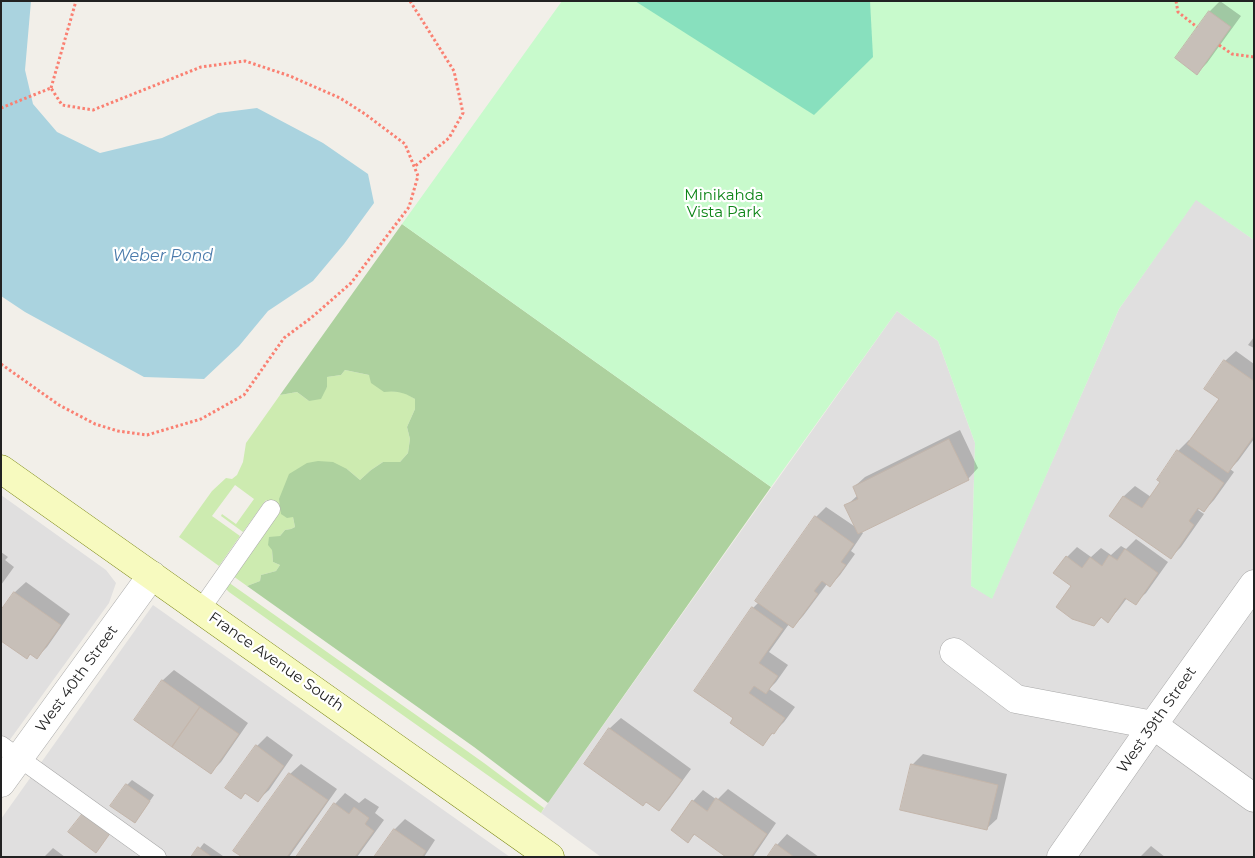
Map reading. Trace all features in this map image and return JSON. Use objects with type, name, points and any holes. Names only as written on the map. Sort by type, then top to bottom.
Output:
[{"type":"main road","name":"France Avenue South","points":[[1,469],[550,857]]},
{"type":"street","name":"West 40th Street","points":[[1,783],[10,752],[152,575]]},
{"type":"street","name":"West 39th Street","points":[[1061,857],[1254,584]]},
{"type":"street","points":[[954,652],[1016,698],[1153,726],[1254,798]]},
{"type":"lane","points":[[201,609],[272,509]]},
{"type":"lane","points":[[10,752],[158,857]]},
{"type":"path","points":[[50,88],[76,1]]},
{"type":"path","points":[[410,1],[454,71],[463,113],[449,138],[414,167]]},
{"type":"path","points":[[1176,1],[1178,12],[1197,27]]},
{"type":"path","points":[[1218,44],[1232,54],[1254,57]]},
{"type":"path","points":[[1,364],[59,405],[95,424],[118,431],[147,435],[201,419],[244,395],[284,338],[311,318],[351,283],[409,207],[418,176],[405,144],[365,114],[340,98],[290,76],[245,61],[201,67],[93,110],[62,105],[50,88]]},
{"type":"path","points":[[1,108],[50,88]]},
{"type":"shaded area","points":[[1196,199],[1254,240],[1254,857],[601,857],[541,813],[897,311],[938,341],[975,443],[971,586],[992,598],[1119,309]]},
{"type":"shaded area","points":[[1,495],[106,570],[116,583],[109,603],[1,752]]},
{"type":"shaded area","points":[[153,605],[510,857],[1,857],[1,819]]},
{"type":"green space","name":"Minikahda Vista Park","points":[[562,1],[1254,1],[1254,240],[1196,200],[1119,309],[992,599],[971,586],[975,443],[938,341],[897,311],[771,487],[402,224]]},
{"type":"green space","points":[[635,1],[870,1],[873,57],[814,115]]},
{"type":"green space","points":[[402,224],[771,487],[548,803],[474,747],[247,586],[260,581],[261,575],[276,571],[280,565],[273,562],[272,550],[268,545],[269,537],[280,536],[285,530],[295,527],[293,517],[287,518],[281,514],[279,499],[289,474],[307,463],[318,461],[333,462],[347,469],[360,480],[383,462],[400,462],[408,453],[410,439],[407,427],[415,409],[415,399],[401,392],[384,392],[371,383],[369,375],[345,370],[341,375],[327,377],[327,387],[321,399],[309,401],[297,392],[280,395]]},
{"type":"green space","points":[[345,370],[369,375],[392,391],[406,393],[415,399],[415,409],[407,427],[410,439],[408,453],[400,462],[383,462],[360,480],[347,469],[293,517],[295,527],[285,530],[272,550],[273,562],[280,565],[276,571],[261,575],[260,581],[247,586],[233,576],[279,510],[266,500],[243,532],[221,516],[222,514],[236,524],[254,499],[235,485],[212,516],[240,536],[219,566],[179,537],[212,491],[226,478],[232,479],[237,475],[243,462],[246,443],[280,395],[297,392],[309,401],[327,387],[327,377],[341,375]]},
{"type":"green space","points":[[228,582],[484,763],[544,808],[541,813],[229,592],[225,588]]},
{"type":"water","name":"Weber Pond","points":[[1,1],[31,1],[25,70],[33,104],[57,132],[100,153],[162,138],[218,113],[257,108],[323,143],[368,174],[374,203],[344,244],[313,281],[268,311],[239,346],[204,379],[144,377],[25,312],[1,296]]},
{"type":"building","points":[[1209,11],[1231,27],[1197,75],[1175,58]]},
{"type":"building","points":[[1224,360],[1254,381],[1254,436],[1228,473],[1187,444],[1219,399],[1204,389]]},
{"type":"building","points":[[949,439],[969,480],[858,534],[844,505],[858,499],[853,487]]},
{"type":"building","points":[[1177,450],[1224,483],[1204,512],[1198,508],[1189,521],[1194,525],[1171,559],[1109,516],[1123,496],[1142,508],[1160,482],[1157,480]]},
{"type":"building","points":[[815,516],[854,544],[841,562],[846,565],[830,587],[822,581],[814,591],[818,594],[793,628],[755,601]]},
{"type":"building","points":[[1125,549],[1158,573],[1136,605],[1125,598],[1108,623],[1101,617],[1094,626],[1072,619],[1056,607],[1071,586],[1053,573],[1066,556],[1082,568],[1090,557],[1102,566],[1109,555],[1117,560]]},
{"type":"building","points":[[14,592],[61,625],[37,659],[30,654],[27,659],[1,641],[1,610]]},
{"type":"building","points":[[752,607],[783,629],[759,663],[778,676],[766,694],[754,686],[749,693],[785,718],[763,746],[730,723],[733,718],[694,691]]},
{"type":"building","points":[[162,680],[200,707],[172,747],[134,720]]},
{"type":"building","points":[[200,707],[239,734],[211,774],[172,747]]},
{"type":"building","points":[[609,728],[682,780],[659,811],[646,802],[643,806],[584,764]]},
{"type":"building","points":[[256,745],[284,766],[258,802],[245,793],[241,799],[225,788]]},
{"type":"building","points":[[911,764],[998,785],[987,830],[900,810]]},
{"type":"building","points":[[289,773],[328,800],[287,857],[242,857],[233,851]]},
{"type":"building","points":[[126,784],[150,801],[135,823],[110,806]]},
{"type":"building","points":[[716,798],[767,834],[751,857],[726,857],[694,834],[688,843],[671,830],[692,800],[707,811]]},
{"type":"building","points":[[334,803],[349,814],[354,807],[369,818],[365,824],[374,831],[355,857],[296,857]]},
{"type":"building","points":[[84,812],[111,832],[96,853],[68,832]]},
{"type":"building","points":[[394,829],[426,851],[422,857],[374,857]]},
{"type":"building","points":[[776,844],[794,857],[767,857]]},
{"type":"building","points":[[198,847],[212,857],[191,857]]}]
